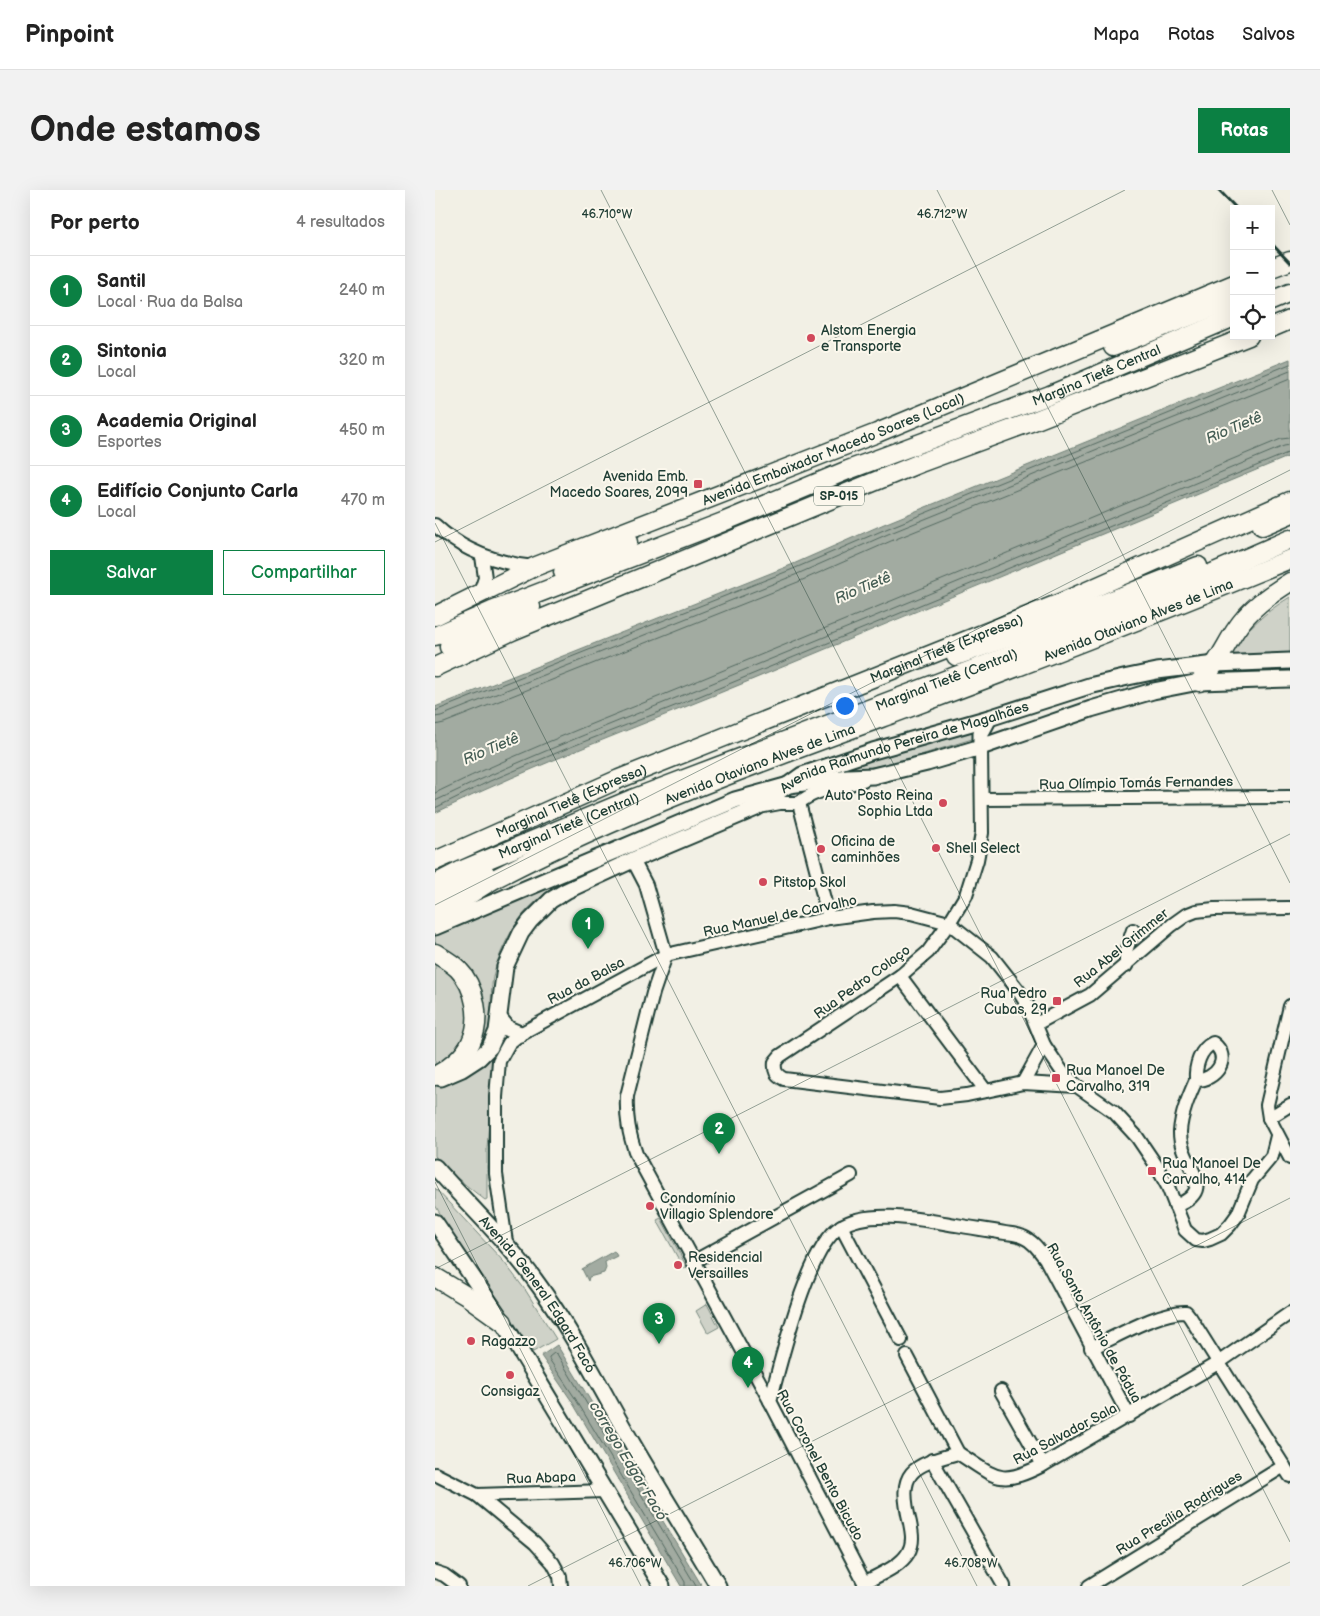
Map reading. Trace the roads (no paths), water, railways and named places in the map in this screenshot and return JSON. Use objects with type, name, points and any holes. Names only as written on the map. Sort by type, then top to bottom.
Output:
[{"type":"highway","points":[[1275,267],[1290,261]]},
{"type":"highway","points":[[1275,290],[1290,284]]},
{"type":"highway","name":"Avenida Embaixador Macedo Soares (Local)","points":[[435,616],[534,567],[877,433],[1230,286]]},
{"type":"highway","points":[[1275,299],[1290,293]]},
{"type":"highway","points":[[1000,383],[1015,383],[1230,301]]},
{"type":"highway","points":[[439,634],[509,604],[723,522],[848,470],[958,429],[969,418],[1230,309]]},
{"type":"highway","name":"Margina Tietê Central","points":[[958,429],[1050,395],[1230,319]]},
{"type":"highway","points":[[1275,326],[1290,320]]},
{"type":"highway","name":"SP-015","points":[[435,667],[554,613],[832,499],[1239,340]]},
{"type":"highway","name":"Marginal Tietê (Expressa)","points":[[435,861],[619,779],[1060,603],[1290,501]]},
{"type":"highway","points":[[439,634],[469,615],[507,596],[655,529],[698,503]]},
{"type":"highway","points":[[1136,569],[1184,557],[1290,514]]},
{"type":"highway","points":[[435,653],[533,606],[707,535],[723,522]]},
{"type":"highway","points":[[897,668],[932,663],[970,652],[1104,604],[1290,529]]},
{"type":"highway","name":"Marginal Tietê (Central)","points":[[435,884],[462,870],[632,799],[1116,615],[1290,539]]},
{"type":"highway","name":"Avenida Otaviano Alves de Lima","points":[[435,916],[497,878],[565,844],[679,795],[1050,655],[1290,559]]},
{"type":"highway","points":[[1199,682],[1205,678],[1250,612],[1265,598],[1290,582]]},
{"type":"highway","points":[[435,898],[540,848],[565,844]]},
{"type":"highway","points":[[435,953],[459,970],[474,998],[476,1014],[472,1041],[464,1053],[435,1078]]},
{"type":"highway","points":[[435,1277],[460,1291],[503,1322]]},
{"type":"main road","name":"Avenida Raimundo Pereira de Magalhães","points":[[789,785],[802,775],[846,759],[1105,682],[1157,671],[1215,664],[1290,662]]},
{"type":"main road","name":"Avenida Raimundo Pereira de Magalhães","points":[[789,785],[848,777],[873,776],[927,763],[981,748],[1091,709],[1144,693],[1199,682],[1290,679]]},
{"type":"main road","points":[[981,748],[981,733],[989,718]]},
{"type":"main road","points":[[435,1078],[446,1077],[463,1069],[479,1058],[490,1047],[499,1018],[505,967],[514,946],[530,921],[551,900],[566,891],[633,860],[756,808],[789,785]]},
{"type":"main road","name":"Avenida Otaviano Alves de Lima","points":[[435,927],[735,800],[789,785]]},
{"type":"main road","points":[[642,839],[649,846],[649,854]]},
{"type":"main road","points":[[499,1018],[508,1029],[520,1034]]},
{"type":"main road","name":"Avenida General Edgard Facó","points":[[435,1167],[456,1192],[506,1242],[540,1286],[718,1586]]},
{"type":"main road","points":[[435,1222],[503,1322],[605,1491],[657,1585]]},
{"type":"street","points":[[435,525],[459,544],[482,556],[510,564],[534,567]]},
{"type":"street","points":[[480,593],[485,578],[482,556]]},
{"type":"street","name":"Rua Pedro Colaço","points":[[981,748],[982,834],[977,860],[966,895],[949,923],[928,952],[900,976],[781,1056],[775,1062],[776,1073],[790,1080],[939,1098],[967,1095],[986,1090]]},
{"type":"street","points":[[756,808],[780,803],[799,803],[809,795],[855,783],[873,776]]},
{"type":"street","name":"Rua Olímpio Tomás Fernandes","points":[[982,799],[1290,797]]},
{"type":"street","points":[[799,803],[829,918]]},
{"type":"street","points":[[633,860],[646,885],[666,955]]},
{"type":"street","name":"Rua Abel Grimmer","points":[[1035,1024],[1090,995],[1186,915],[1197,911],[1214,909],[1290,908]]},
{"type":"street","name":"Rua Manuel de Carvalho","points":[[666,955],[829,918],[894,911],[911,913],[949,923],[992,956],[1018,990],[1044,1045],[1063,1073],[1077,1086],[1114,1112],[1137,1137],[1156,1164],[1168,1187],[1185,1230],[1196,1240],[1210,1239],[1221,1234],[1230,1225],[1238,1214],[1252,1180],[1260,1168],[1268,1162]]},
{"type":"street","points":[[1126,966],[1126,951],[1133,930]]},
{"type":"street","name":"Rua da Balsa","points":[[520,1034],[666,955]]},
{"type":"street","name":"Rua Coronel Bento Bicudo","points":[[666,955],[639,1042],[627,1096],[626,1114],[629,1132],[636,1154],[770,1401],[865,1584]]},
{"type":"street","points":[[900,976],[986,1090],[1023,1082],[1077,1086]]},
{"type":"street","points":[[1290,1006],[1267,1105],[1269,1118],[1290,1158]]},
{"type":"street","points":[[506,1242],[496,1174],[496,1097],[499,1061],[509,1043],[520,1034]]},
{"type":"street","points":[[1175,1206],[1192,1198],[1198,1187],[1183,1152],[1180,1133],[1182,1116],[1196,1080],[1202,1052],[1213,1043],[1221,1052],[1222,1063],[1209,1075],[1196,1080]]},
{"type":"street","points":[[1023,1082],[1044,1045]]},
{"type":"street","points":[[1269,1118],[1290,1105]]},
{"type":"street","points":[[1268,1162],[1274,1152],[1277,1136]]},
{"type":"street","points":[[1268,1162],[1280,1160],[1290,1164]]},
{"type":"street","points":[[693,1262],[851,1175]]},
{"type":"street","name":"Rua Santo Antônio de Pádua","points":[[770,1401],[796,1309],[812,1266],[822,1247],[831,1234],[841,1226],[863,1218],[887,1216],[932,1221],[1023,1236],[1036,1246],[1045,1258],[1091,1348],[1129,1416]]},
{"type":"street","points":[[841,1226],[901,1340]]},
{"type":"street","points":[[1091,1348],[1133,1328],[1160,1318],[1186,1312],[1287,1471]]},
{"type":"street","name":"Rua Salvador Sala","points":[[958,1453],[991,1474],[1002,1478],[1021,1476],[1129,1416],[1218,1363],[1290,1313]]},
{"type":"street","points":[[865,1584],[908,1554],[912,1533],[905,1502],[905,1488],[908,1477],[916,1469],[932,1460],[958,1453],[907,1356]]},
{"type":"street","points":[[1001,1390],[1043,1465]]},
{"type":"street","points":[[932,1460],[1004,1586]]},
{"type":"street","name":"Rua Precília Rodrigues","points":[[1089,1586],[1287,1471]]},
{"type":"street","points":[[435,1474],[477,1495],[535,1543],[553,1563],[560,1576],[561,1586]]},
{"type":"street","name":"Rua Abapa","points":[[477,1495],[605,1491]]},
{"type":"street","points":[[435,1572],[444,1575],[459,1586]]},
{"type":"water","name":"Rio Tietê","points":[[1290,359],[1290,456],[550,762],[435,813],[435,707],[791,565],[884,524]]},
{"type":"water","points":[[614,1251],[617,1256],[605,1262],[606,1268],[604,1273],[589,1277],[588,1281],[582,1269]]},
{"type":"water","points":[[557,1345],[702,1586],[681,1586],[571,1400],[541,1356]]},
{"type":"railway","points":[[1219,190],[1233,205]]},
{"type":"railway","points":[[1275,247],[1290,263]]},
{"type":"place","name":"Alstom Energia e Transporte","points":[[811,338]]},
{"type":"place","name":"Avenida Emb. Macedo Soares, 2099","points":[[698,484]]},
{"type":"place","name":"Auto Posto Reina Sophia Ltda","points":[[943,803]]},
{"type":"place","name":"Shell Select","points":[[936,848]]},
{"type":"place","name":"Oficina de caminhões","points":[[821,849]]},
{"type":"place","name":"Pitstop Skol","points":[[763,882]]},
{"type":"place","name":"Santil","points":[[588,949]]},
{"type":"place","name":"Rua Pedro Cubas, 29","points":[[1057,1001]]},
{"type":"place","name":"Rua Manoel De Carvalho, 319","points":[[1056,1078]]},
{"type":"place","name":"Sintonia","points":[[719,1154]]},
{"type":"place","name":"Rua Manoel De Carvalho, 414","points":[[1152,1171]]},
{"type":"place","name":"Condomínio Villagio Splendore","points":[[650,1206]]},
{"type":"place","name":"Residencial Versailles","points":[[678,1265]]},
{"type":"place","name":"Ragazzo","points":[[471,1341]]},
{"type":"place","name":"Academia Original","points":[[659,1344]]},
{"type":"place","name":"Consigaz","points":[[510,1375]]},
{"type":"place","name":"Edifício Conjunto Carla","points":[[748,1388]]},
{"type":"water label","name":"corrego Edgar Facó","points":[[628,1461]]}]
